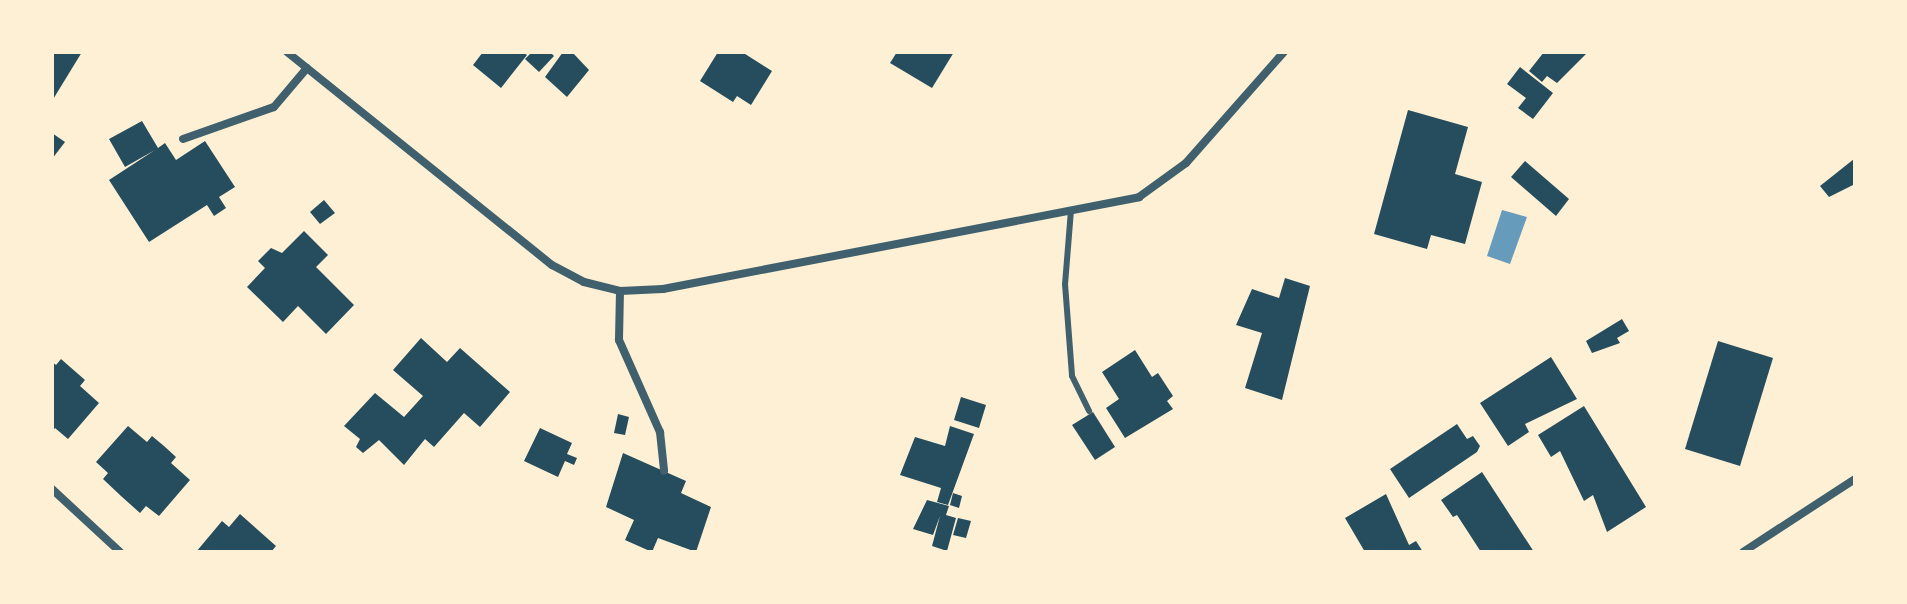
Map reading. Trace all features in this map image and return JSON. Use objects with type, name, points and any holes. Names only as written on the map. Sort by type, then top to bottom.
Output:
[{"type":"street","points":[[287,52],[552,265],[584,282],[620,291],[663,289],[1139,197],[1160,186],[1284,52]]},
{"type":"street","points":[[183,139],[274,107],[307,68]]},
{"type":"street","points":[[620,291],[619,340],[660,432],[664,471]]},
{"type":"street","points":[[1743,552],[1855,479]]},
{"type":"street","points":[[52,489],[120,552]]},
{"type":"lane","points":[[1071,210],[1065,284],[1072,376],[1089,411]]},
{"type":"water","points":[[1502,210],[1527,217],[1510,264],[1487,256]]},
{"type":"building","points":[[52,52],[82,52],[52,101]]},
{"type":"building","points":[[483,52],[523,52],[527,55],[501,88],[473,65]]},
{"type":"building","points":[[532,52],[550,52],[554,56],[539,72],[525,59]]},
{"type":"building","points":[[563,52],[572,52],[589,70],[567,97],[545,77]]},
{"type":"building","points":[[718,52],[742,52],[772,71],[751,105],[737,96],[733,102],[700,81]]},
{"type":"building","points":[[897,52],[954,52],[932,88],[890,63]]},
{"type":"building","points":[[1544,52],[1588,52],[1557,83],[1547,76],[1542,82],[1529,71]]},
{"type":"building","points":[[1520,67],[1553,93],[1533,119],[1518,108],[1526,98],[1507,84]]},
{"type":"building","points":[[1408,110],[1468,127],[1455,174],[1482,182],[1465,244],[1431,235],[1427,249],[1374,234]]},
{"type":"building","points":[[142,121],[158,148],[165,143],[176,160],[205,141],[235,187],[219,197],[226,208],[214,216],[207,205],[149,242],[109,180],[155,150],[125,167],[109,139]]},
{"type":"building","points":[[52,133],[65,142],[52,159]]},
{"type":"building","points":[[1854,159],[1855,184],[1829,197],[1820,186]]},
{"type":"building","points":[[1525,161],[1569,199],[1556,216],[1511,177]]},
{"type":"building","points":[[324,200],[335,213],[320,224],[310,212]]},
{"type":"building","points":[[304,231],[328,255],[316,267],[354,305],[326,334],[298,306],[283,322],[247,287],[265,268],[258,261],[271,248],[282,253]]},
{"type":"building","points":[[1285,278],[1310,286],[1282,400],[1245,388],[1262,333],[1236,325],[1252,289],[1279,298]]},
{"type":"building","points":[[1622,319],[1629,331],[1617,338],[1620,343],[1592,353],[1586,341]]},
{"type":"building","points":[[421,338],[447,362],[460,348],[510,392],[480,427],[464,413],[434,447],[425,439],[404,465],[379,440],[363,453],[356,447],[360,439],[344,426],[375,393],[404,417],[423,396],[393,370]]},
{"type":"building","points":[[1718,341],[1773,358],[1740,466],[1685,449]]},
{"type":"building","points":[[1135,350],[1152,377],[1158,373],[1173,396],[1167,401],[1173,409],[1125,438],[1106,408],[1119,399],[1102,372]]},
{"type":"building","points":[[1551,357],[1577,399],[1525,424],[1529,432],[1508,446],[1480,403]]},
{"type":"building","points":[[61,359],[85,380],[80,386],[99,403],[68,439],[55,428],[52,432],[52,362],[56,365]]},
{"type":"building","points":[[961,397],[986,405],[979,428],[954,420]]},
{"type":"building","points":[[1584,406],[1646,507],[1607,532],[1593,495],[1584,501],[1560,451],[1551,457],[1538,435]]},
{"type":"building","points":[[1093,412],[1115,447],[1095,460],[1072,425]]},
{"type":"building","points":[[618,414],[629,417],[625,435],[614,433]]},
{"type":"building","points":[[1457,424],[1467,439],[1473,436],[1480,446],[1477,452],[1409,498],[1390,469]]},
{"type":"building","points":[[128,426],[147,442],[152,436],[164,446],[176,457],[171,463],[190,480],[159,516],[146,506],[140,513],[103,479],[108,473],[96,462]]},
{"type":"building","points":[[950,426],[974,434],[948,505],[937,502],[941,488],[900,475],[915,437],[945,446]]},
{"type":"building","points":[[540,428],[572,443],[567,454],[577,458],[574,465],[565,461],[558,477],[524,461]]},
{"type":"building","points":[[623,453],[686,481],[681,493],[711,507],[696,552],[658,538],[652,552],[625,540],[634,520],[606,507]]},
{"type":"building","points":[[1482,472],[1534,552],[1481,552],[1457,515],[1453,517],[1441,500]]},
{"type":"building","points":[[953,493],[962,496],[959,508],[950,505]]},
{"type":"building","points":[[1386,494],[1409,545],[1416,541],[1423,552],[1365,552],[1345,518]]},
{"type":"building","points":[[927,500],[949,506],[946,515],[956,518],[947,551],[932,546],[940,516],[933,535],[913,529]]},
{"type":"building","points":[[240,514],[276,546],[271,552],[196,552],[222,521],[229,527]]},
{"type":"building","points":[[958,518],[971,521],[966,538],[953,535]]}]
